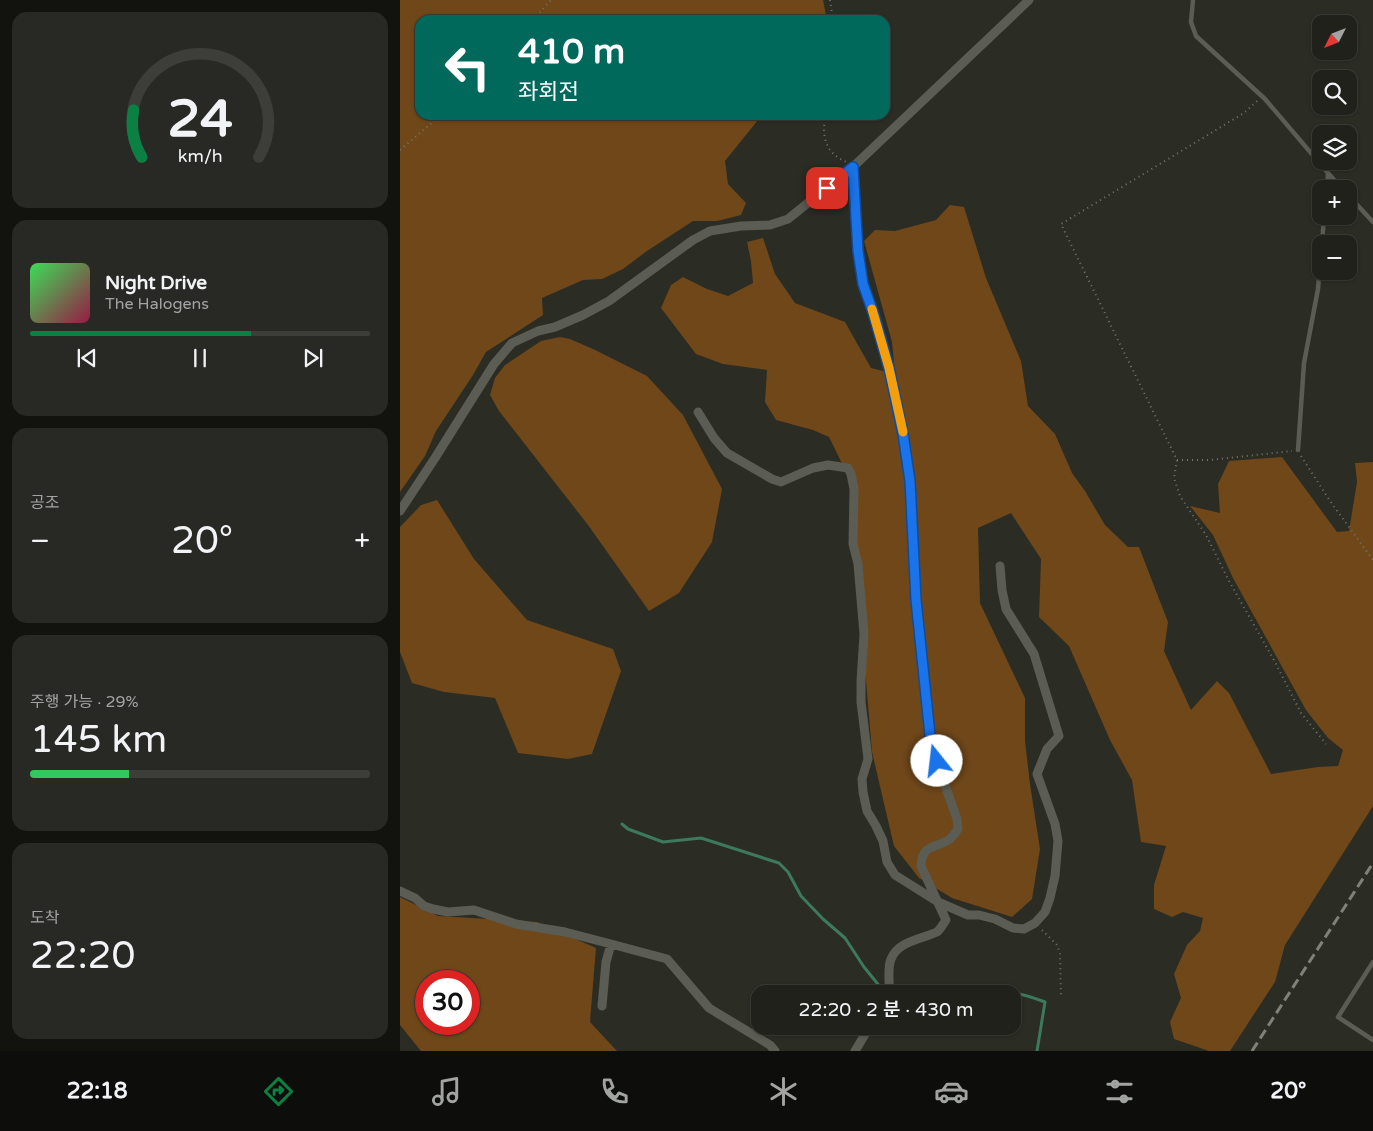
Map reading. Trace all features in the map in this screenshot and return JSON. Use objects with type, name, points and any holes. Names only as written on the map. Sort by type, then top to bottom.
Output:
[{"type":"street","points":[[400,511],[494,364],[512,343],[582,316],[609,301],[693,240],[710,231],[741,226],[770,225],[788,219],[854,166],[1029,0]]},
{"type":"street","points":[[854,166],[858,251],[863,284],[889,368],[903,434],[910,481],[916,600],[930,735],[947,791],[958,819],[958,829],[952,838],[929,848],[922,857],[922,866],[946,920],[939,931],[902,946],[892,957],[889,967],[890,985]]},
{"type":"street","points":[[698,412],[714,438],[727,453],[772,479],[781,482],[812,468],[828,465],[848,468],[854,489],[853,544],[858,564],[864,634],[861,695],[868,759],[862,779],[867,811],[883,841],[888,862],[895,875],[938,902],[968,915],[979,915],[995,919],[1014,928],[1024,929],[1035,923],[1045,912],[1055,876],[1058,841],[1055,824],[1037,774],[1047,750],[1060,736],[1034,654],[1017,630],[1006,609],[1000,566]]},
{"type":"street","points":[[400,891],[415,898],[424,906],[433,909],[448,912],[474,910],[516,924],[565,932],[667,959],[709,1008],[770,1045],[775,1051]]},
{"type":"street","points":[[602,1006],[606,962],[611,944]]},
{"type":"street","points":[[854,1051],[864,1035]]},
{"type":"lane","points":[[1193,0],[1191,22],[1196,36],[1262,97],[1334,180]]},
{"type":"lane","points":[[1328,173],[1328,180]]},
{"type":"lane","points":[[1357,205],[1373,222]]},
{"type":"lane","points":[[1298,450],[1304,363],[1319,280]]},
{"type":"lane","points":[[1373,962],[1338,1017],[1373,1040]]},
{"type":"path","points":[[538,15],[551,0]]},
{"type":"path","points":[[830,0],[832,15]]},
{"type":"path","points":[[1262,97],[1244,113],[1061,224],[1177,460],[1174,478],[1180,496],[1206,535],[1301,713],[1326,744]]},
{"type":"path","points":[[400,150],[435,120]]},
{"type":"path","points":[[825,120],[823,128],[827,147],[841,160],[854,166]]},
{"type":"path","points":[[1177,460],[1210,460],[1298,450],[1330,501],[1373,560]]},
{"type":"path","points":[[1035,923],[1057,945],[1060,954],[1061,998]]},
{"type":"shaded area","points":[[400,0],[823,0],[826,15],[415,15],[415,120],[758,120],[725,161],[728,184],[746,203],[741,215],[717,221],[693,221],[623,269],[602,279],[583,280],[542,298],[543,315],[486,352],[436,431],[425,456],[400,492]]},
{"type":"shaded area","points":[[950,205],[964,207],[986,278],[1021,361],[1028,406],[1055,434],[1072,473],[1105,525],[1128,547],[1139,547],[1168,622],[1164,651],[1191,710],[1217,681],[1229,693],[1271,774],[1338,766],[1343,750],[1328,738],[1306,710],[1233,578],[1213,535],[1190,506],[1220,513],[1218,484],[1229,461],[1282,457],[1337,532],[1349,531],[1357,482],[1355,463],[1373,462],[1373,806],[1285,945],[1275,982],[1230,1051],[1209,1051],[1174,1039],[1170,1022],[1181,998],[1174,974],[1187,945],[1200,931],[1203,918],[1183,912],[1172,917],[1154,909],[1154,885],[1166,846],[1141,842],[1132,780],[1110,740],[1069,646],[1039,617],[1041,559],[1011,513],[978,528],[980,603],[1025,698],[1025,741],[1040,849],[1032,899],[1012,917],[952,898],[919,878],[894,846],[872,752],[858,585],[852,484],[829,437],[813,430],[776,420],[765,402],[767,370],[723,364],[696,354],[661,308],[671,285],[683,277],[707,289],[728,296],[753,283],[747,242],[763,238],[775,274],[795,303],[845,322],[871,368],[895,374],[892,342],[864,241],[875,230],[895,231],[936,220]]},
{"type":"shaded area","points":[[560,337],[570,339],[593,349],[647,376],[683,415],[722,489],[712,542],[679,593],[649,611],[588,525],[499,411],[490,395],[495,378],[505,365],[541,341]]},
{"type":"shaded area","points":[[437,500],[474,559],[527,620],[613,649],[621,671],[592,754],[568,759],[518,753],[495,698],[444,692],[412,683],[400,652],[400,527],[421,505]]},
{"type":"shaded area","points":[[400,897],[438,916],[537,922],[596,948],[590,1022],[617,1051],[421,1051],[400,1025]]},
{"type":"waterway","points":[[622,824],[628,829],[663,842],[701,838],[779,863],[788,872],[801,896],[845,938],[879,985]]},
{"type":"waterway","points":[[1021,994],[1045,1002],[1037,1051]]},
{"type":"railway","points":[[1252,1051],[1373,863]]},
{"type":"slow traffic","points":[[872,309],[889,368],[903,432]]},
{"type":"route","points":[[827,188],[853,167],[858,251],[863,284],[889,368],[903,434],[910,481],[916,600],[930,735],[937,761]]}]
